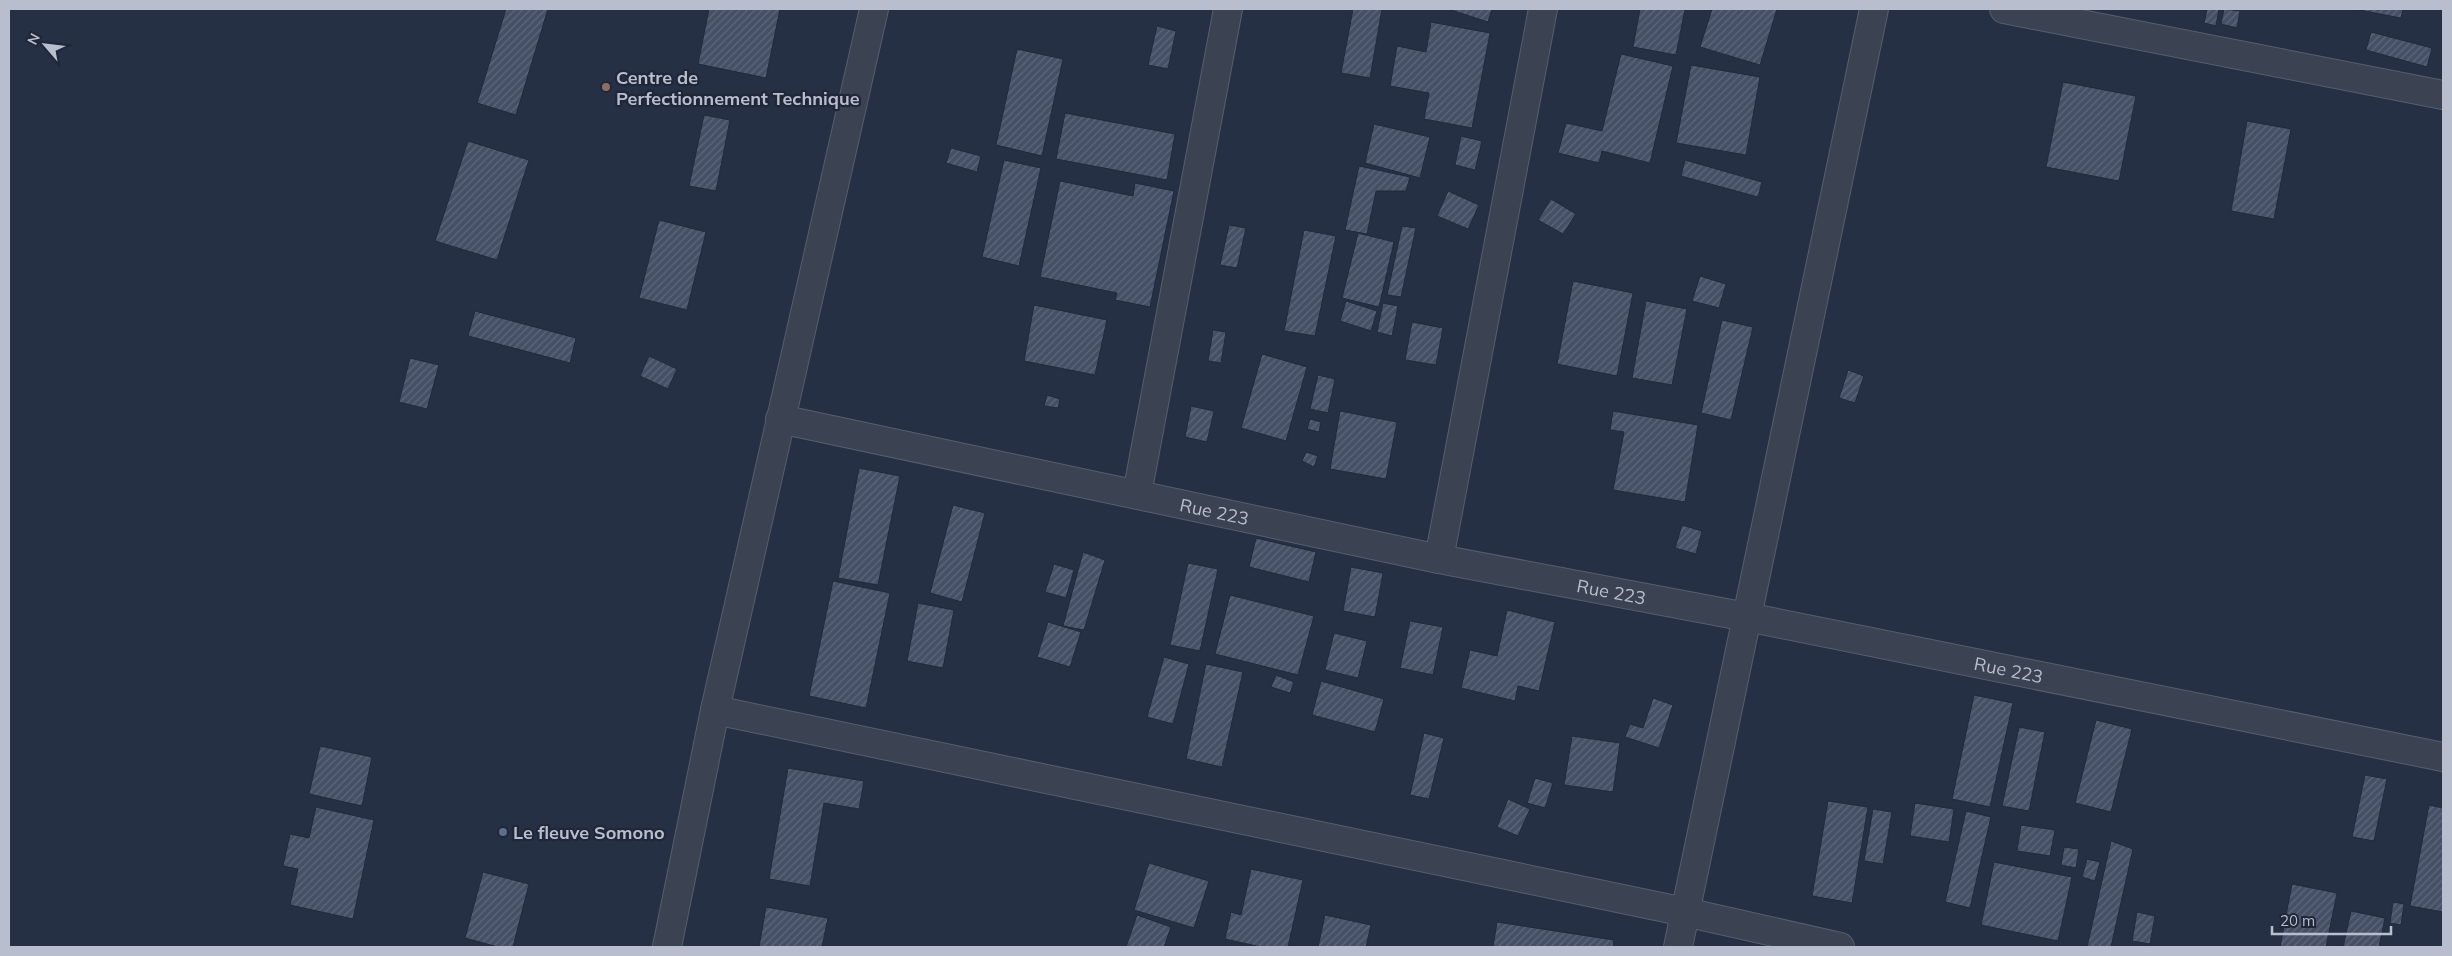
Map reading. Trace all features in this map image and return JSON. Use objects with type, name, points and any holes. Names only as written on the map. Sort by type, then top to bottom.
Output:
[{"type":"street","points":[[667,947],[715,710],[874,9]]},
{"type":"street","points":[[1137,494],[1228,9]]},
{"type":"street","points":[[1439,559],[1543,9]]},
{"type":"street","points":[[1678,947],[1874,9]]},
{"type":"street","points":[[2004,9],[2443,94]]},
{"type":"street","name":"Rue 223","points":[[780,419],[1439,559],[1747,617],[2443,757]]},
{"type":"street","points":[[715,710],[1685,912],[1840,947]]},
{"type":"building","points":[[506,9],[548,9],[516,115],[477,103]]},
{"type":"building","points":[[709,9],[780,9],[766,78],[698,64]]},
{"type":"building","points":[[1353,9],[1382,9],[1370,78],[1341,73]]},
{"type":"building","points":[[1448,9],[1492,9],[1488,22]]},
{"type":"building","points":[[1640,9],[1685,9],[1676,55],[1633,47]]},
{"type":"building","points":[[1712,9],[1777,9],[1760,65],[1700,47]]},
{"type":"building","points":[[2207,9],[2219,9],[2216,26],[2204,23]]},
{"type":"building","points":[[2224,9],[2240,11],[2237,28],[2221,24]]},
{"type":"building","points":[[2354,9],[2403,9],[2401,18]]},
{"type":"building","points":[[1431,22],[1490,33],[1472,128],[1424,119],[1429,93],[1390,86],[1397,46],[1426,52]]},
{"type":"building","points":[[1157,26],[1176,31],[1168,69],[1148,65]]},
{"type":"building","points":[[2371,32],[2432,48],[2427,67],[2366,50]]},
{"type":"building","points":[[1017,49],[1063,59],[1042,156],[996,145]]},
{"type":"building","points":[[1621,54],[1673,66],[1650,163],[1602,151],[1599,163],[1558,153],[1566,123],[1602,131]]},
{"type":"building","points":[[1691,65],[1760,77],[1746,155],[1676,143]]},
{"type":"building","points":[[2063,82],[2136,96],[2119,181],[2046,167]]},
{"type":"building","points":[[1065,113],[1175,134],[1167,180],[1056,159]]},
{"type":"building","points":[[704,115],[730,120],[716,191],[689,186]]},
{"type":"building","points":[[2247,121],[2291,129],[2274,219],[2231,211]]},
{"type":"building","points":[[1374,124],[1430,137],[1420,178],[1365,163]]},
{"type":"building","points":[[1461,136],[1482,141],[1475,170],[1455,165]]},
{"type":"building","points":[[468,141],[529,160],[497,260],[435,241]]},
{"type":"building","points":[[951,148],[981,156],[977,172],[946,163]]},
{"type":"building","points":[[1004,160],[1041,168],[1019,266],[982,257]]},
{"type":"building","points":[[1685,160],[1762,182],[1758,197],[1681,176]]},
{"type":"building","points":[[1359,166],[1410,177],[1406,191],[1376,191],[1367,234],[1345,230]]},
{"type":"building","points":[[1060,181],[1133,196],[1135,183],[1174,191],[1150,307],[1115,300],[1117,293],[1040,277]]},
{"type":"building","points":[[1448,191],[1479,205],[1468,229],[1437,216]]},
{"type":"building","points":[[1551,199],[1576,214],[1563,234],[1538,220]]},
{"type":"building","points":[[659,220],[706,232],[687,310],[639,298]]},
{"type":"building","points":[[1229,225],[1246,228],[1237,268],[1220,265]]},
{"type":"building","points":[[1402,226],[1416,228],[1401,297],[1387,295]]},
{"type":"building","points":[[1304,230],[1336,236],[1315,336],[1284,331]]},
{"type":"building","points":[[1358,233],[1394,242],[1379,307],[1342,298]]},
{"type":"building","points":[[1700,276],[1726,284],[1719,308],[1692,301]]},
{"type":"building","points":[[1573,281],[1633,293],[1617,376],[1557,364]]},
{"type":"building","points":[[1346,301],[1377,311],[1371,331],[1340,321]]},
{"type":"building","points":[[1646,301],[1687,309],[1672,385],[1632,378]]},
{"type":"building","points":[[1383,303],[1398,306],[1392,336],[1377,332]]},
{"type":"building","points":[[1034,305],[1107,320],[1095,375],[1024,361]]},
{"type":"building","points":[[475,311],[576,338],[570,363],[468,336]]},
{"type":"building","points":[[1722,320],[1753,327],[1731,420],[1701,413]]},
{"type":"building","points":[[1412,322],[1443,328],[1436,365],[1405,360]]},
{"type":"building","points":[[1213,330],[1226,332],[1221,363],[1208,361]]},
{"type":"building","points":[[1262,354],[1307,367],[1286,441],[1241,428]]},
{"type":"building","points":[[649,356],[677,369],[668,389],[640,376]]},
{"type":"building","points":[[410,358],[439,365],[427,409],[399,402]]},
{"type":"building","points":[[1848,370],[1864,376],[1855,403],[1839,398]]},
{"type":"building","points":[[1318,375],[1335,379],[1328,413],[1310,409]]},
{"type":"building","points":[[1047,395],[1060,399],[1058,408],[1044,406]]},
{"type":"building","points":[[1191,406],[1214,411],[1207,442],[1185,437]]},
{"type":"building","points":[[1340,411],[1397,422],[1386,479],[1330,469]]},
{"type":"building","points":[[1613,411],[1698,425],[1685,502],[1613,490],[1624,432],[1610,430]]},
{"type":"building","points":[[1310,419],[1321,422],[1319,432],[1307,429]]},
{"type":"building","points":[[1306,452],[1318,456],[1314,467],[1302,461]]},
{"type":"building","points":[[859,468],[900,476],[878,585],[838,578]]},
{"type":"building","points":[[953,505],[985,513],[962,602],[930,593]]},
{"type":"building","points":[[1682,525],[1702,531],[1696,554],[1675,548]]},
{"type":"building","points":[[1256,538],[1316,552],[1309,582],[1249,567]]},
{"type":"building","points":[[1083,552],[1105,560],[1084,630],[1063,626]]},
{"type":"building","points":[[1188,563],[1218,569],[1200,651],[1170,645]]},
{"type":"building","points":[[1054,564],[1074,570],[1066,598],[1045,592]]},
{"type":"building","points":[[1351,567],[1383,573],[1375,617],[1343,611]]},
{"type":"building","points":[[833,581],[890,593],[866,708],[809,696]]},
{"type":"building","points":[[1230,595],[1314,616],[1298,675],[1215,654]]},
{"type":"building","points":[[918,603],[954,610],[943,668],[907,661]]},
{"type":"building","points":[[1507,610],[1555,622],[1539,691],[1518,686],[1515,701],[1461,688],[1470,650],[1497,656]]},
{"type":"building","points":[[1410,621],[1443,627],[1433,675],[1400,668]]},
{"type":"building","points":[[1048,622],[1081,632],[1070,667],[1037,657]]},
{"type":"building","points":[[1334,633],[1367,641],[1358,678],[1325,670]]},
{"type":"building","points":[[1164,657],[1189,664],[1173,724],[1147,717]]},
{"type":"building","points":[[1206,664],[1243,672],[1222,767],[1186,759]]},
{"type":"building","points":[[1276,675],[1294,682],[1290,693],[1271,687]]},
{"type":"building","points":[[1321,681],[1384,699],[1375,732],[1312,715]]},
{"type":"building","points":[[1974,695],[2013,703],[1990,807],[1952,799]]},
{"type":"building","points":[[1653,698],[1673,705],[1659,748],[1625,737],[1630,724],[1643,728]]},
{"type":"building","points":[[2096,720],[2132,729],[2111,812],[2075,803]]},
{"type":"building","points":[[2019,727],[2045,732],[2029,811],[2002,806]]},
{"type":"building","points":[[1424,733],[1444,738],[1429,799],[1410,795]]},
{"type":"building","points":[[1572,736],[1620,743],[1613,792],[1564,785]]},
{"type":"building","points":[[320,746],[372,757],[362,806],[309,794]]},
{"type":"building","points":[[788,768],[864,781],[859,809],[824,803],[810,886],[769,879]]},
{"type":"building","points":[[2365,775],[2387,779],[2374,841],[2352,837]]},
{"type":"building","points":[[1535,778],[1553,783],[1545,808],[1527,803]]},
{"type":"building","points":[[1508,799],[1530,809],[1518,836],[1497,827]]},
{"type":"building","points":[[1828,801],[1868,807],[1852,903],[1812,896]]},
{"type":"building","points":[[1915,803],[1954,809],[1949,842],[1910,836]]},
{"type":"building","points":[[2429,805],[2443,808],[2443,912],[2410,906]]},
{"type":"building","points":[[316,807],[374,820],[353,919],[290,905],[298,869],[283,866],[290,834],[309,838]]},
{"type":"building","points":[[1873,809],[1892,812],[1883,864],[1864,861]]},
{"type":"building","points":[[1966,811],[1991,817],[1970,908],[1945,902]]},
{"type":"building","points":[[2021,825],[2055,830],[2050,856],[2017,851]]},
{"type":"building","points":[[2111,841],[2133,849],[2111,947],[2087,947]]},
{"type":"building","points":[[2064,847],[2079,849],[2076,868],[2061,865]]},
{"type":"building","points":[[2087,859],[2100,862],[2095,881],[2082,877]]},
{"type":"building","points":[[1994,862],[2072,877],[2058,941],[1981,925]]},
{"type":"building","points":[[1149,863],[1209,881],[1194,928],[1134,910]]},
{"type":"building","points":[[1251,869],[1303,880],[1288,947],[1261,947],[1225,939],[1231,912],[1241,915]]},
{"type":"building","points":[[483,872],[529,884],[513,947],[498,947],[465,938]]},
{"type":"building","points":[[2292,884],[2337,893],[2326,947],[2280,947]]},
{"type":"building","points":[[2393,902],[2404,904],[2401,925],[2390,923]]},
{"type":"building","points":[[766,907],[828,918],[822,947],[759,947]]},
{"type":"building","points":[[2351,911],[2385,918],[2379,947],[2343,947]]},
{"type":"building","points":[[2137,912],[2155,916],[2150,944],[2132,941]]},
{"type":"building","points":[[1137,915],[1171,927],[1164,947],[1126,947]]},
{"type":"building","points":[[1325,915],[1371,925],[1366,947],[1318,947]]},
{"type":"building","points":[[1497,922],[1614,940],[1613,947],[1493,947]]},
{"type":"place","name":"Centre de Perfectionnement Technique","points":[[606,87]]},
{"type":"place","name":"Le fleuve Somono","points":[[503,832]]}]
